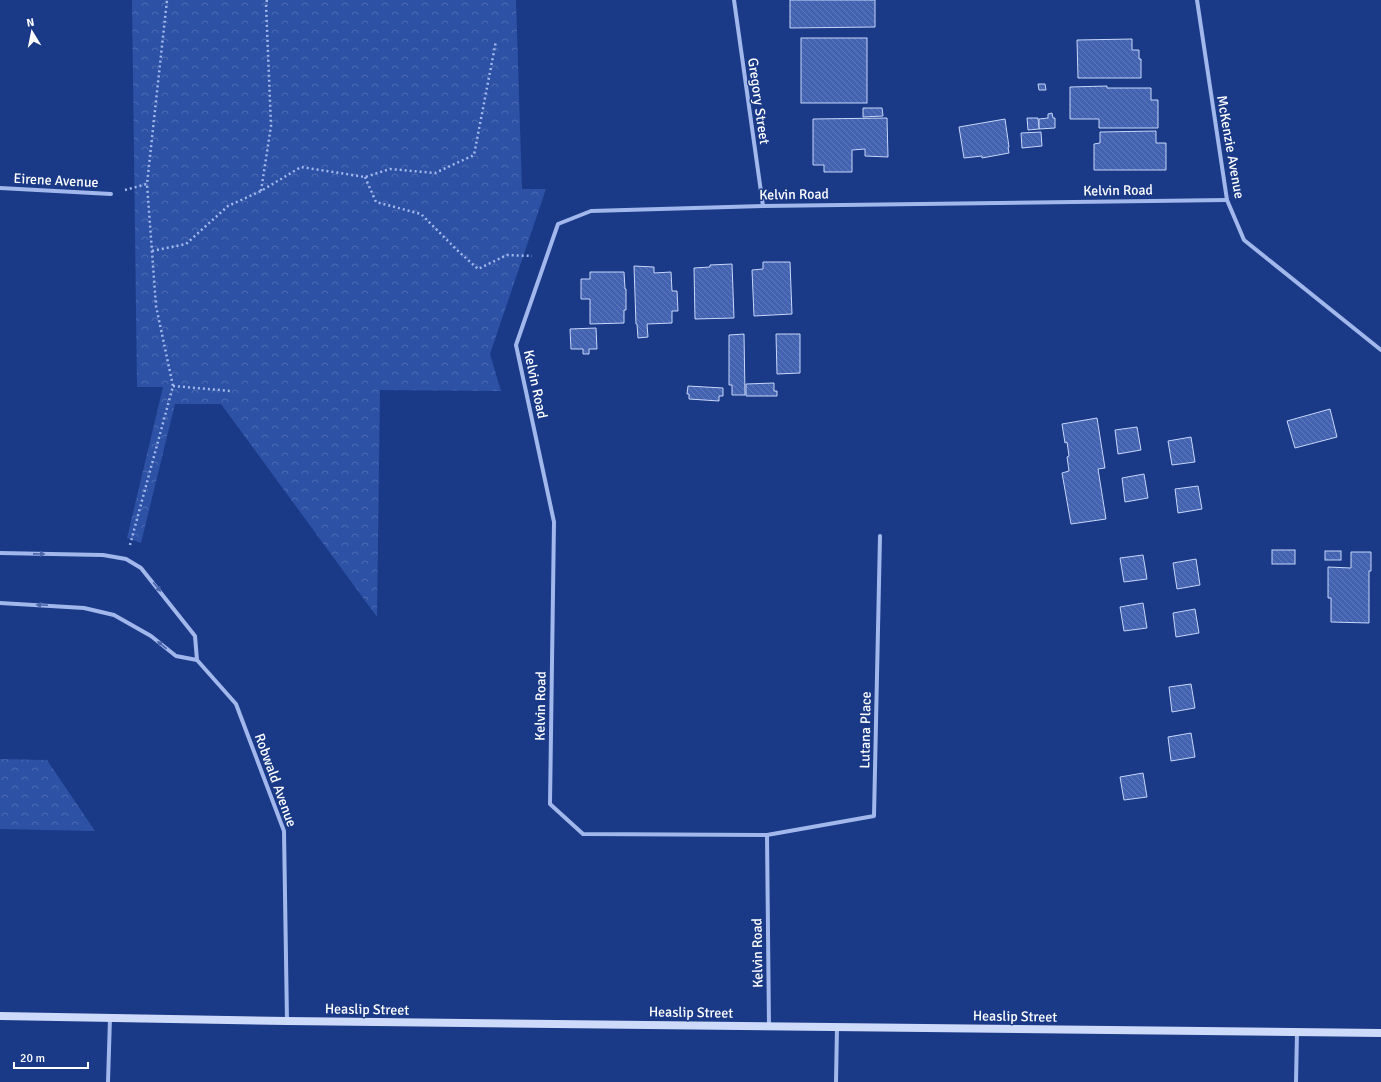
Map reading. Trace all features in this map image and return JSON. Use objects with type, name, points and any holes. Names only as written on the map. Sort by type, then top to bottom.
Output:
[{"type":"street","name":"Gregory Street","points":[[734,0],[763,206]]},
{"type":"street","name":"McKenzie Avenue","points":[[1197,0],[1227,200],[1244,240],[1381,350]]},
{"type":"street","name":"Eirene Avenue","points":[[0,188],[111,194]]},
{"type":"street","name":"Kelvin Road","points":[[769,1026],[767,835],[583,834],[550,804],[554,522],[516,345],[558,224],[591,211],[763,206],[1227,200]]},
{"type":"street","name":"Lutana Place","points":[[767,835],[874,816],[880,536]]},
{"type":"street","points":[[0,553],[104,555],[126,559],[141,568],[195,636],[197,660],[176,656],[151,636],[114,615],[84,608],[0,603]]},
{"type":"street","name":"Robwald Avenue","points":[[197,660],[236,704],[284,831],[287,1021]]},
{"type":"street","name":"Heaslip Street","points":[[0,1016],[287,1021],[1381,1033]]},
{"type":"street","points":[[108,1082],[110,1017]]},
{"type":"street","points":[[836,1082],[837,1027]]},
{"type":"street","points":[[1296,1032],[1296,1082]]},
{"type":"path","points":[[126,559],[173,386],[156,306],[147,184],[167,0]]},
{"type":"path","points":[[261,191],[271,126],[267,46],[267,0]]},
{"type":"path","points":[[152,251],[186,244],[228,206],[261,191],[300,166],[365,177],[390,169],[435,173],[474,155],[496,41]]},
{"type":"path","points":[[365,177],[376,202],[421,214],[457,250],[478,268],[507,255],[547,256]]},
{"type":"path","points":[[111,194],[147,184]]},
{"type":"path","points":[[173,386],[231,391]]},
{"type":"green space","points":[[132,0],[516,0],[522,189],[546,189],[490,354],[501,391],[380,390],[377,617],[221,404],[175,404],[141,543],[127,538],[163,387],[137,387]]},
{"type":"green space","points":[[0,759],[47,760],[95,831],[0,829]]},
{"type":"building","points":[[790,0],[875,0],[875,27],[790,28]]},
{"type":"building","points":[[801,38],[867,38],[867,103],[801,103]]},
{"type":"building","points":[[1132,39],[1132,50],[1139,50],[1139,59],[1141,59],[1141,78],[1078,78],[1077,40]]},
{"type":"building","points":[[1038,84],[1045,84],[1046,90],[1039,90]]},
{"type":"building","points":[[1107,86],[1107,88],[1151,88],[1151,100],[1158,100],[1158,128],[1099,128],[1099,119],[1070,119],[1070,87]]},
{"type":"building","points":[[863,108],[882,108],[883,116],[863,117]]},
{"type":"building","points":[[1052,113],[1053,118],[1055,118],[1055,128],[1039,129],[1039,119],[1048,118],[1048,114]]},
{"type":"building","points":[[887,118],[888,157],[865,156],[865,149],[852,150],[852,172],[824,172],[824,165],[813,165],[813,119]]},
{"type":"building","points":[[1027,118],[1038,118],[1039,129],[1028,130]]},
{"type":"building","points":[[1005,119],[1009,153],[982,158],[982,156],[964,158],[959,127]]},
{"type":"building","points":[[1156,131],[1156,143],[1166,143],[1166,170],[1094,170],[1094,144],[1100,143],[1100,132]]},
{"type":"building","points":[[1041,132],[1042,146],[1022,148],[1021,133]]},
{"type":"building","points":[[763,262],[790,262],[792,314],[754,316],[752,270],[763,269]]},
{"type":"building","points":[[732,264],[734,318],[695,319],[694,268],[710,267],[710,265]]},
{"type":"building","points":[[634,266],[654,267],[654,273],[671,272],[672,291],[677,291],[678,311],[672,311],[672,323],[647,324],[648,337],[638,338],[636,324]]},
{"type":"building","points":[[590,272],[624,272],[626,310],[624,310],[624,323],[590,324],[590,299],[581,299],[581,279],[590,279]]},
{"type":"building","points":[[596,328],[597,349],[589,349],[589,354],[583,354],[583,349],[571,349],[570,329]]},
{"type":"building","points":[[744,334],[745,395],[732,395],[732,385],[729,385],[729,335]]},
{"type":"building","points":[[776,334],[800,334],[800,373],[777,374]]},
{"type":"building","points":[[774,383],[774,391],[777,391],[777,396],[746,396],[746,384]]},
{"type":"building","points":[[688,386],[723,388],[723,396],[719,396],[719,401],[689,399],[689,394],[687,394]]},
{"type":"building","points":[[1330,409],[1337,437],[1295,448],[1287,421]]},
{"type":"building","points":[[1097,418],[1105,468],[1098,469],[1106,519],[1071,524],[1062,473],[1069,471],[1067,457],[1069,456],[1062,424]]},
{"type":"building","points":[[1137,427],[1141,450],[1118,454],[1115,430]]},
{"type":"building","points":[[1191,437],[1195,462],[1172,465],[1168,441]]},
{"type":"building","points":[[1144,474],[1148,498],[1125,502],[1122,478]]},
{"type":"building","points":[[1198,486],[1202,509],[1178,513],[1175,489]]},
{"type":"building","points":[[1272,550],[1295,550],[1295,564],[1272,564]]},
{"type":"building","points":[[1325,551],[1341,551],[1341,560],[1325,560]]},
{"type":"building","points":[[1351,552],[1371,552],[1371,571],[1369,571],[1369,623],[1331,622],[1331,598],[1328,598],[1328,567],[1351,568]]},
{"type":"building","points":[[1143,555],[1147,579],[1124,582],[1120,558]]},
{"type":"building","points":[[1196,559],[1200,585],[1177,589],[1173,563]]},
{"type":"building","points":[[1143,603],[1147,628],[1124,631],[1120,607]]},
{"type":"building","points":[[1195,609],[1199,633],[1176,637],[1173,613]]},
{"type":"building","points":[[1191,684],[1195,708],[1172,712],[1169,687]]},
{"type":"building","points":[[1191,733],[1195,757],[1171,761],[1168,737]]},
{"type":"building","points":[[1143,773],[1147,797],[1124,800],[1120,777]]}]
